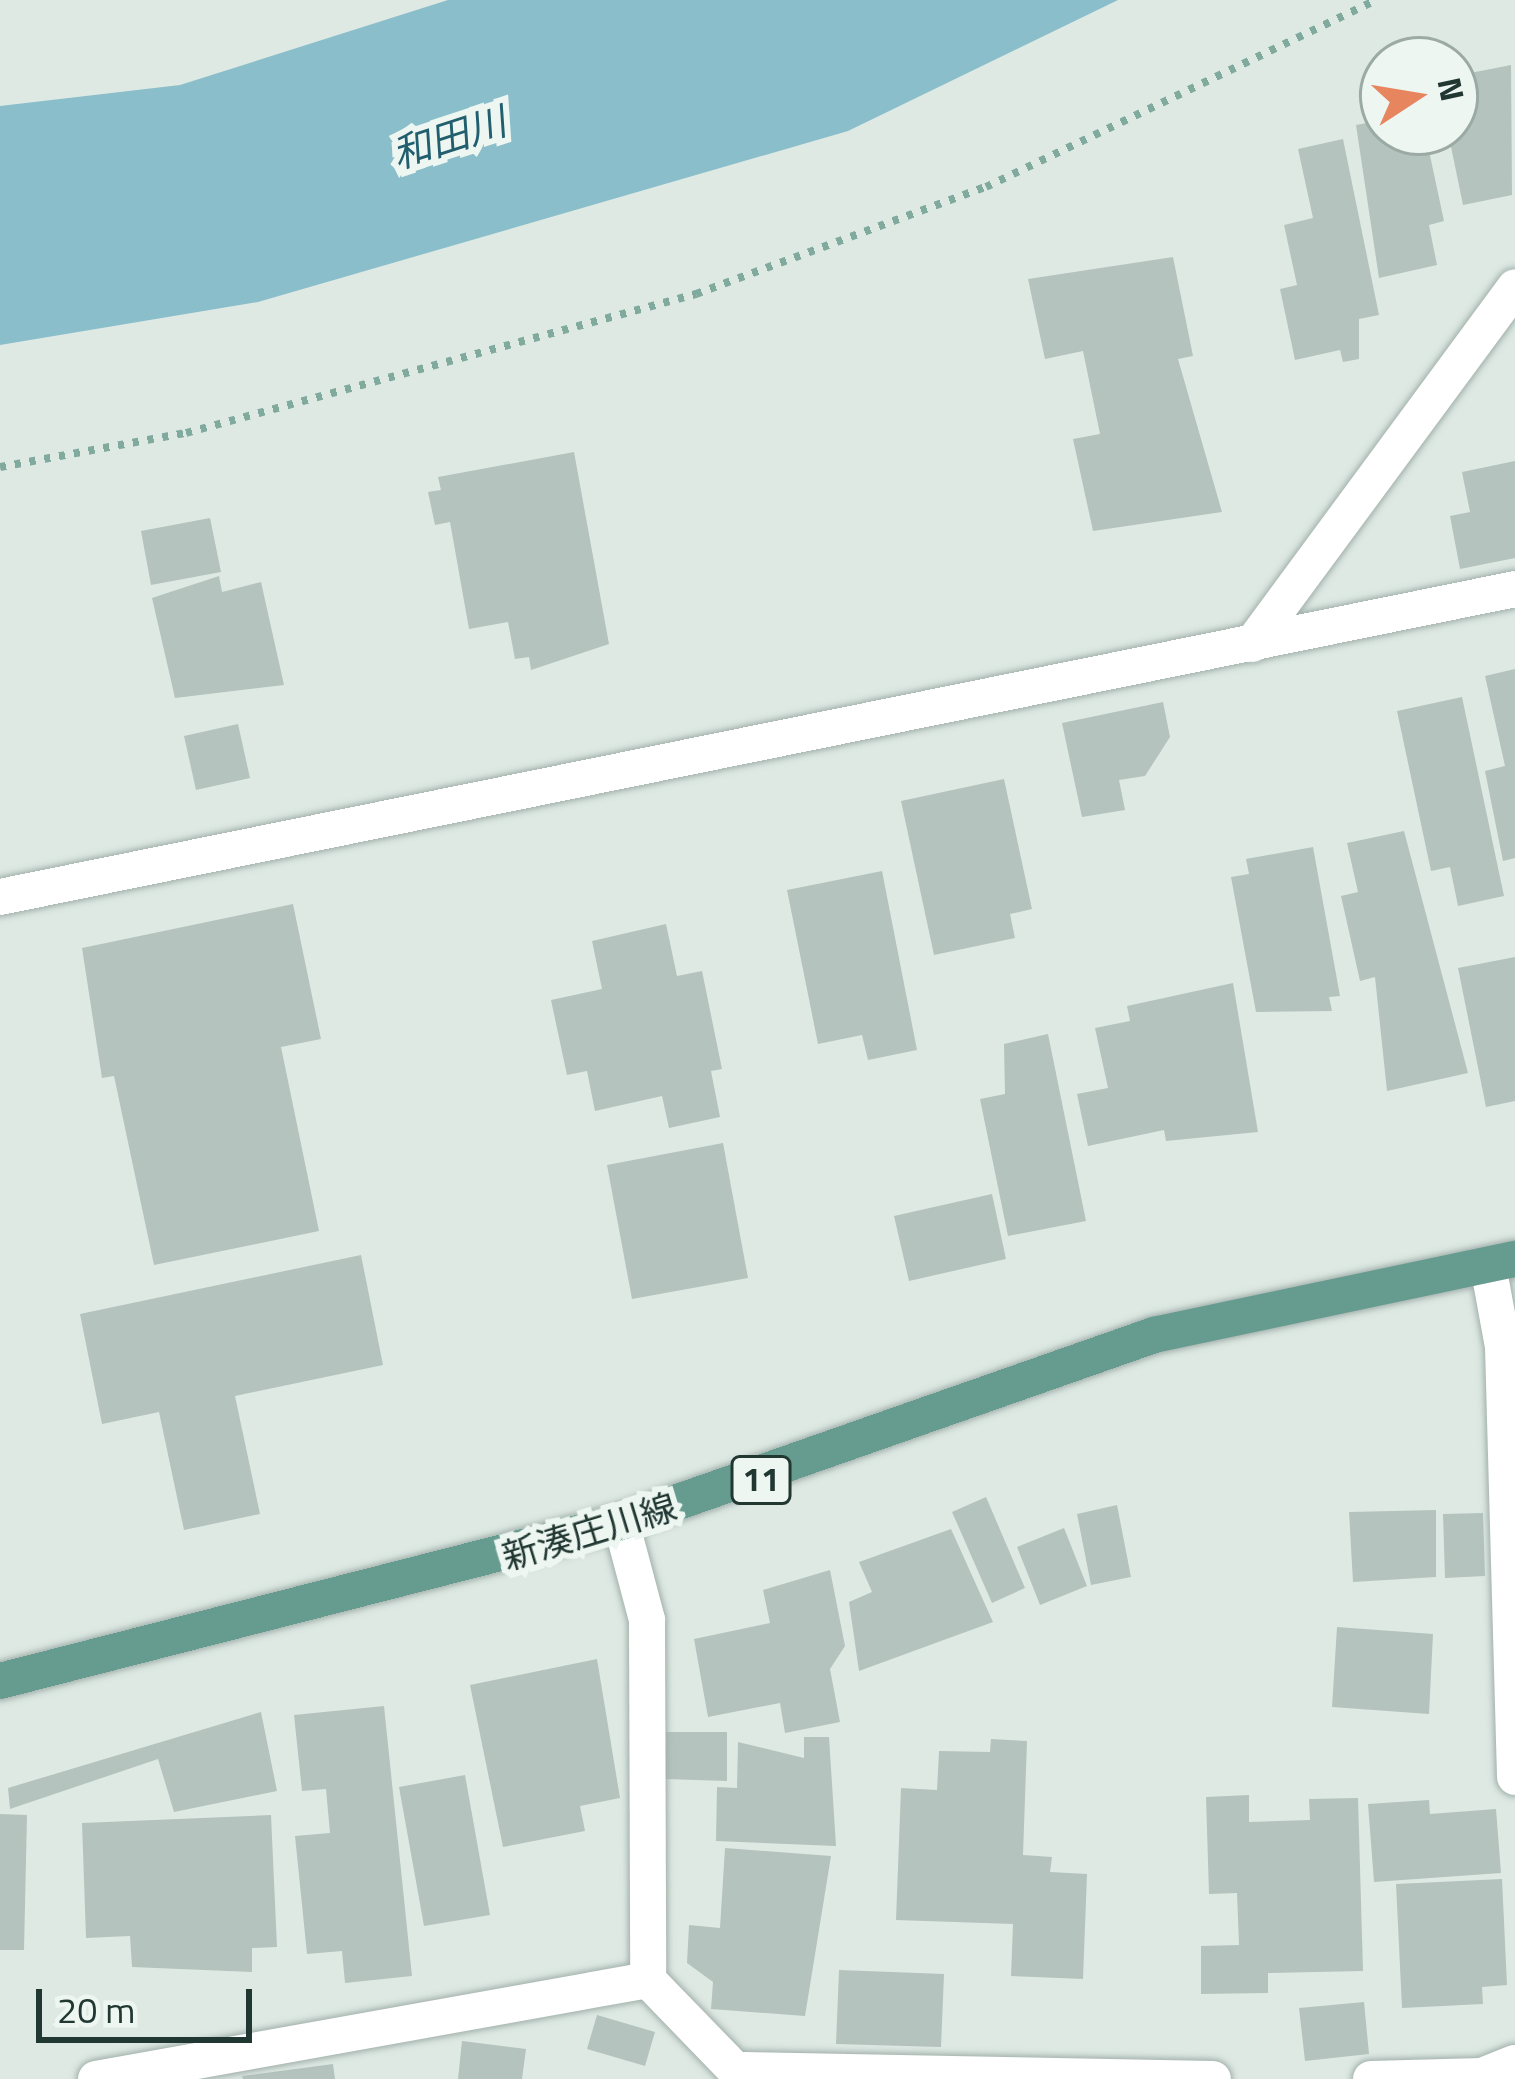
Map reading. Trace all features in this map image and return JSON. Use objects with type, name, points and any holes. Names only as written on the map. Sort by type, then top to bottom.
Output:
[{"type":"main road","name":"新湊庄川線","points":[[0,1681],[621,1522],[1154,1336],[1501,1262]]},
{"type":"street","points":[[1252,644],[1515,287]]},
{"type":"street","points":[[0,896],[1515,590]]},
{"type":"street","points":[[1501,1262],[1515,1777]]},
{"type":"street","points":[[621,1522],[647,1620],[647,1980],[744,2074],[1213,2079]]},
{"type":"street","points":[[97,2079],[647,1980]]},
{"type":"street","points":[[1371,2079],[1483,2077],[1515,2062]]},
{"type":"path","points":[[0,467],[186,433],[696,294],[986,187],[1377,0]]},
{"type":"water","name":"和田川","points":[[448,0],[1118,0],[848,131],[258,302],[0,345],[0,106],[180,85]]},
{"type":"building","points":[[1511,65],[1512,195],[1463,205],[1453,156],[1479,156],[1479,71]]},
{"type":"building","points":[[1343,139],[1379,315],[1359,319],[1359,359],[1343,362],[1340,350],[1295,360],[1280,289],[1297,285],[1284,225],[1313,218],[1298,149]]},
{"type":"building","points":[[1361,156],[1430,156],[1444,221],[1429,225],[1437,265],[1379,278]]},
{"type":"building","points":[[1173,257],[1193,356],[1178,359],[1222,512],[1093,531],[1073,439],[1100,434],[1083,351],[1045,359],[1028,279]]},
{"type":"building","points":[[574,452],[609,644],[531,670],[529,657],[515,659],[508,622],[469,629],[450,522],[435,525],[428,492],[441,490],[438,477]]},
{"type":"building","points":[[1515,461],[1515,558],[1460,569],[1450,516],[1470,512],[1462,472]]},
{"type":"building","points":[[210,518],[221,572],[151,585],[141,531]]},
{"type":"building","points":[[219,576],[222,592],[261,582],[284,685],[175,698],[152,598]]},
{"type":"building","points":[[1515,669],[1515,858],[1503,861],[1485,771],[1505,766],[1485,676]]},
{"type":"building","points":[[1462,697],[1504,896],[1458,906],[1450,867],[1431,871],[1397,711]]},
{"type":"building","points":[[1163,702],[1170,737],[1145,776],[1119,780],[1125,810],[1082,817],[1062,723]]},
{"type":"building","points":[[238,724],[250,778],[196,790],[184,736]]},
{"type":"building","points":[[1004,779],[1032,909],[1010,914],[1015,938],[934,955],[901,801]]},
{"type":"building","points":[[1404,831],[1468,1073],[1387,1091],[1375,977],[1360,981],[1341,896],[1358,892],[1347,843]]},
{"type":"building","points":[[1313,847],[1340,996],[1329,997],[1332,1011],[1256,1012],[1231,877],[1249,874],[1246,859]]},
{"type":"building","points":[[882,871],[917,1050],[868,1060],[862,1035],[818,1044],[787,890]]},
{"type":"building","points":[[293,904],[321,1039],[281,1047],[319,1231],[154,1265],[114,1076],[102,1078],[82,948]]},
{"type":"building","points":[[666,924],[677,976],[702,971],[722,1069],[711,1071],[720,1117],[669,1128],[662,1096],[595,1111],[587,1071],[567,1075],[551,1000],[602,989],[592,941]]},
{"type":"building","points":[[1515,957],[1515,1101],[1486,1107],[1458,968]]},
{"type":"building","points":[[1233,983],[1258,1132],[1166,1141],[1164,1130],[1088,1146],[1077,1094],[1108,1088],[1095,1028],[1130,1021],[1127,1006]]},
{"type":"building","points":[[1048,1034],[1086,1221],[1008,1236],[980,1099],[1005,1094],[1004,1044]]},
{"type":"building","points":[[723,1143],[748,1278],[632,1299],[607,1165]]},
{"type":"building","points":[[992,1194],[1006,1259],[909,1281],[894,1216]]},
{"type":"building","points":[[361,1255],[383,1365],[235,1396],[260,1514],[184,1530],[159,1412],[102,1424],[80,1314]]},
{"type":"building","points":[[986,1497],[1025,1588],[992,1603],[952,1512]]},
{"type":"building","points":[[1117,1505],[1131,1577],[1091,1585],[1077,1514]]},
{"type":"building","points":[[1436,1510],[1436,1577],[1353,1582],[1349,1512]]},
{"type":"building","points":[[1483,1513],[1485,1576],[1445,1578],[1443,1514]]},
{"type":"building","points":[[1064,1528],[1087,1586],[1040,1605],[1017,1547]]},
{"type":"building","points":[[951,1529],[993,1622],[859,1671],[849,1602],[872,1592],[859,1562]]},
{"type":"building","points":[[830,1570],[845,1646],[830,1669],[840,1722],[785,1733],[780,1703],[708,1717],[694,1639],[770,1623],[763,1590]]},
{"type":"building","points":[[1337,1627],[1433,1634],[1429,1714],[1332,1707]]},
{"type":"building","points":[[597,1659],[620,1798],[580,1806],[585,1831],[503,1847],[470,1685]]},
{"type":"building","points":[[384,1706],[412,1976],[345,1983],[342,1951],[307,1954],[295,1836],[330,1833],[326,1789],[302,1791],[294,1715]]},
{"type":"building","points":[[261,1712],[277,1791],[174,1812],[158,1759],[10,1809],[8,1788]]},
{"type":"building","points":[[666,1732],[727,1732],[727,1781],[665,1779]]},
{"type":"building","points":[[804,1737],[829,1737],[836,1846],[716,1841],[717,1787],[737,1788],[738,1742],[804,1758]]},
{"type":"building","points":[[991,1739],[1027,1741],[1023,1855],[1052,1857],[1050,1872],[1087,1874],[1083,1979],[1011,1976],[1013,1924],[896,1920],[901,1788],[937,1790],[939,1751],[990,1752]]},
{"type":"building","points":[[465,1775],[490,1915],[424,1926],[399,1787]]},
{"type":"building","points":[[1249,1795],[1249,1822],[1310,1820],[1309,1799],[1358,1798],[1363,1971],[1268,1973],[1268,1993],[1201,1994],[1201,1946],[1239,1945],[1237,1893],[1209,1894],[1206,1797]]},
{"type":"building","points":[[1429,1800],[1430,1814],[1496,1809],[1501,1873],[1374,1882],[1368,1804]]},
{"type":"building","points":[[0,1814],[27,1815],[24,1950],[0,1950]]},
{"type":"building","points":[[271,1815],[277,1947],[252,1948],[252,1972],[132,1967],[130,1936],[86,1938],[82,1823]]},
{"type":"building","points":[[725,1848],[831,1856],[805,2016],[711,2009],[713,1982],[687,1963],[689,1925],[720,1928]]},
{"type":"building","points":[[1502,1879],[1507,1985],[1482,1987],[1483,2004],[1402,2008],[1396,1884]]},
{"type":"building","points":[[839,1970],[944,1974],[941,2047],[836,2044]]},
{"type":"building","points":[[1364,2002],[1369,2054],[1305,2061],[1299,2008]]},
{"type":"building","points":[[597,2015],[655,2032],[645,2066],[587,2049]]},
{"type":"building","points":[[462,2041],[526,2049],[522,2079],[458,2079]]},
{"type":"building","points":[[333,2064],[335,2079],[242,2076]]}]
